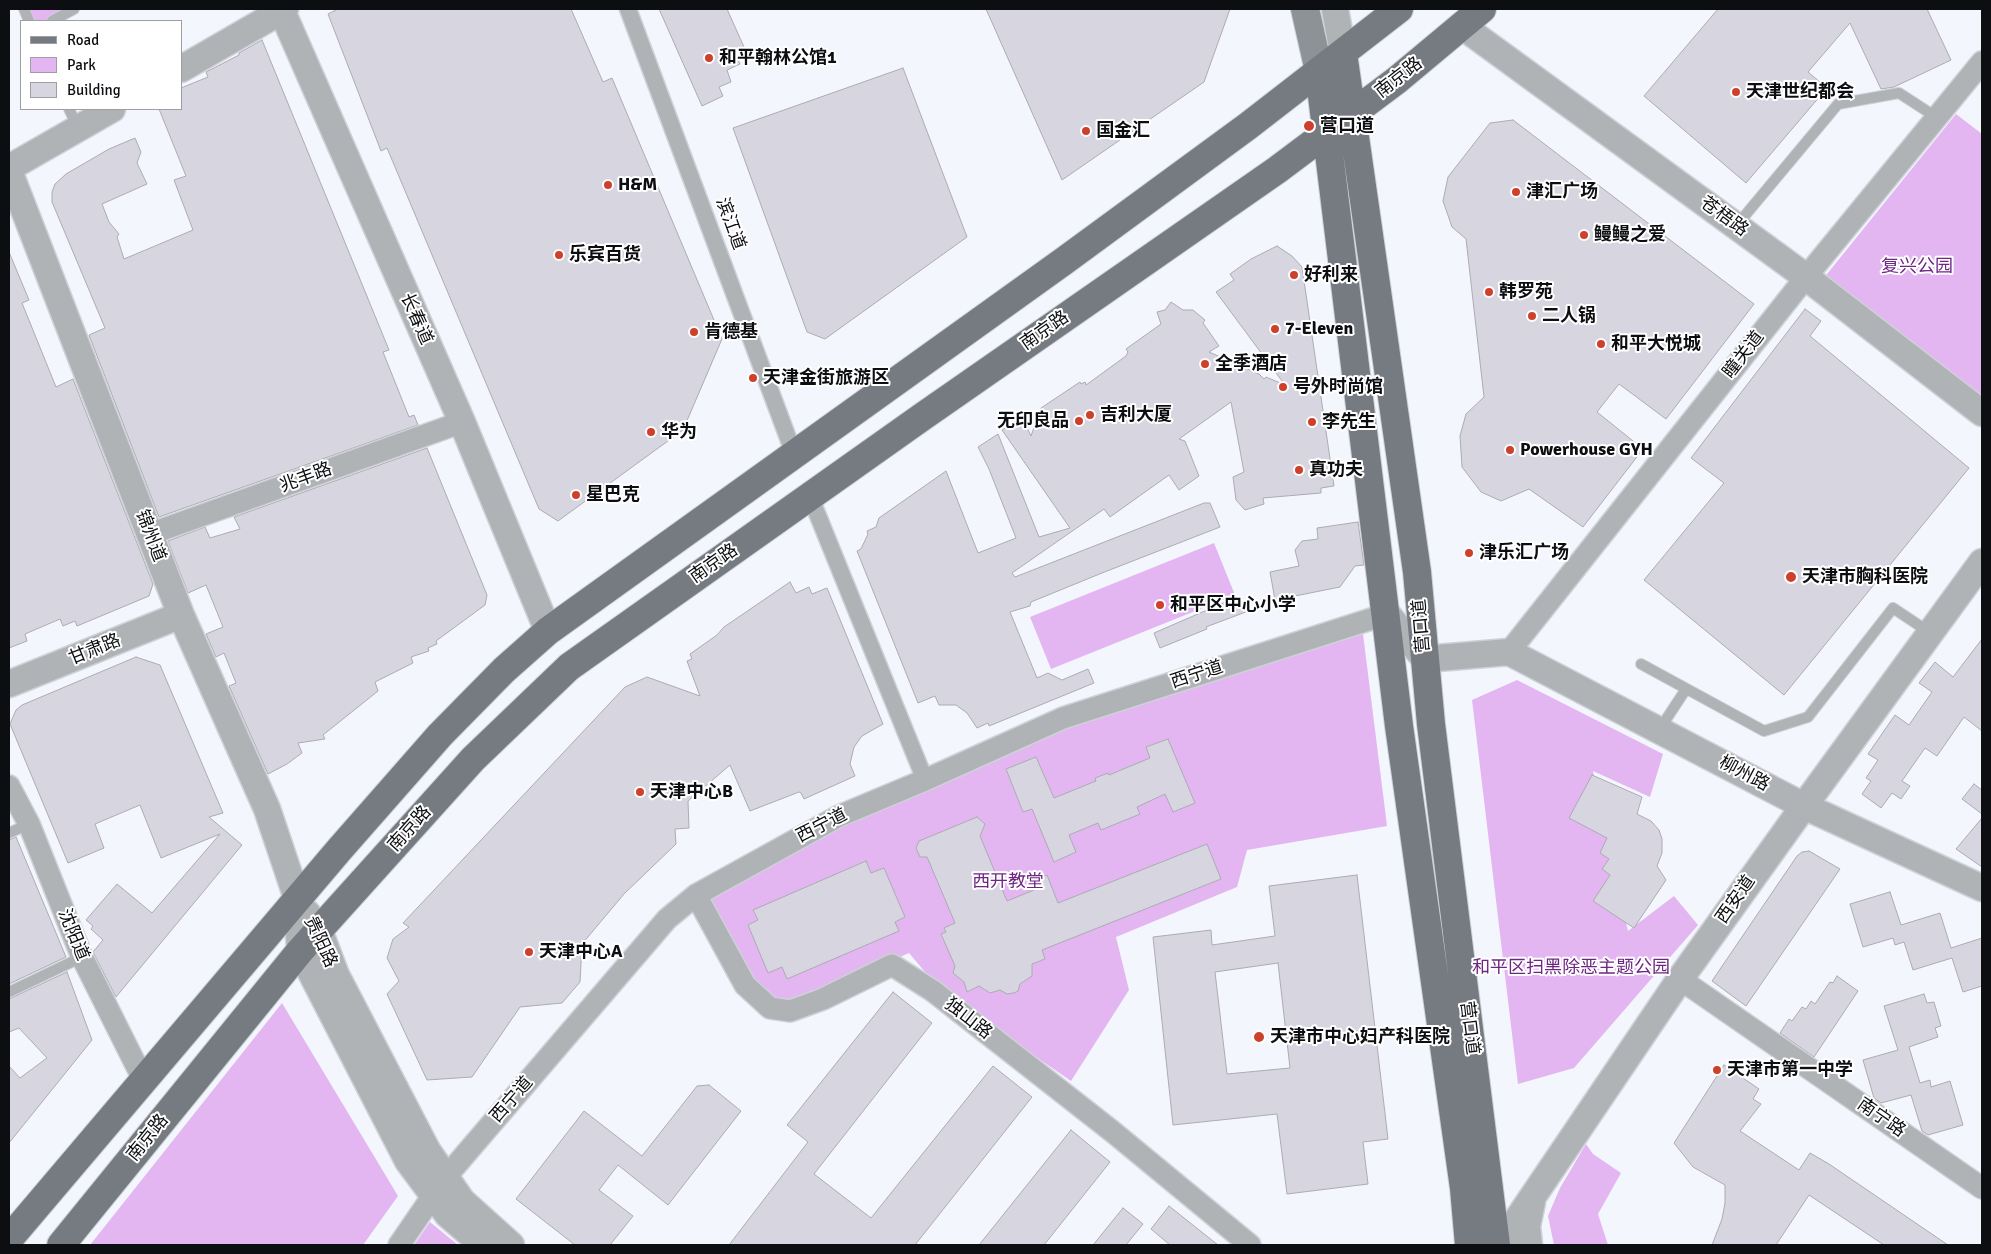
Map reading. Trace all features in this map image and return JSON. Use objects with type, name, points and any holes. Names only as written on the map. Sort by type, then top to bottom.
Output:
[{"type":"main road","points":[[1305,9],[1319,72]]},
{"type":"main road","points":[[9,1239],[297,898],[440,735],[504,670],[548,631],[1064,261],[1319,72],[1399,9]]},
{"type":"main road","name":"南京路","points":[[61,1245],[300,951],[473,759],[569,667],[1277,170],[1326,123],[1351,115],[1472,18]]},
{"type":"main road","points":[[1326,123],[1337,86],[1343,53]]},
{"type":"main road","name":"营口道","points":[[1343,53],[1417,572],[1433,743],[1498,1245]]},
{"type":"main road","name":"营口道","points":[[1319,72],[1401,736],[1464,1188],[1469,1245]]},
{"type":"street","points":[[182,68],[282,9]]},
{"type":"street","name":"长春道","points":[[282,9],[462,422],[548,631]]},
{"type":"street","name":"滨江道","points":[[628,9],[794,454]]},
{"type":"street","name":"营口道","points":[[1335,9],[1343,53]]},
{"type":"street","name":"苍梧路","points":[[1472,18],[1737,226],[1982,413]]},
{"type":"street","name":"瞳关道","points":[[1509,652],[1806,277],[1982,62]]},
{"type":"street","points":[[9,170],[73,119],[108,110]]},
{"type":"street","name":"锦州道","points":[[9,170],[181,615],[267,809],[297,898]]},
{"type":"street","name":"兆丰路","points":[[150,534],[462,422]]},
{"type":"street","points":[[810,496],[925,780]]},
{"type":"street","name":"西安道","points":[[1498,1245],[1680,979],[1982,562]]},
{"type":"street","points":[[1387,614],[1425,659],[1509,652]]},
{"type":"street","name":"西宁道","points":[[398,1245],[438,1187],[667,919],[696,895],[839,816],[1063,718],[1387,614]]},
{"type":"street","name":"甘肃路","points":[[9,684],[181,615]]},
{"type":"street","name":"柳州路","points":[[1509,652],[1804,806],[1982,888]]},
{"type":"street","name":"沈阳道","points":[[9,786],[29,824],[82,957],[144,1081]]},
{"type":"street","name":"独山路","points":[[696,895],[745,985],[770,1008],[790,1011],[823,999],[892,965],[933,991],[1113,1132],[1250,1245]]},
{"type":"street","name":"贵阳路","points":[[297,898],[319,930],[340,984],[427,1150],[448,1215],[483,1245]]},
{"type":"street","name":"贵阳路","points":[[297,898],[300,951],[408,1161],[511,1245]]},
{"type":"street","name":"南宁路","points":[[1680,979],[1982,1188]]},
{"type":"street","points":[[1529,1245],[1527,1226],[1534,1194]]},
{"type":"lane","points":[[54,20],[74,9]]},
{"type":"lane","points":[[1737,226],[1838,104],[1898,93],[1936,117]]},
{"type":"lane","points":[[1641,664],[1764,731],[1808,717],[1893,608],[1930,633]]},
{"type":"lane","points":[[1661,732],[1667,718],[1686,689]]},
{"type":"lane","points":[[9,833],[29,824]]},
{"type":"lane","points":[[9,992],[82,957]]},
{"type":"green space","points":[[25,9],[67,9],[47,20],[30,20]]},
{"type":"green space","name":"复兴公园","points":[[1956,114],[1982,134],[1982,395],[1823,279]]},
{"type":"green space","points":[[1214,543],[1235,595],[1051,669],[1030,617]]},
{"type":"green space","name":"西开教堂","points":[[1363,634],[1387,826],[1247,850],[1237,887],[1116,937],[1129,990],[1071,1081],[942,992],[909,953],[788,1006],[747,982],[703,897],[843,821],[1063,725]]},
{"type":"green space","name":"和平区扫黑除恶主题公园","points":[[1517,680],[1663,754],[1650,797],[1593,771],[1628,931],[1674,896],[1698,925],[1574,1068],[1518,1084],[1472,700]]},
{"type":"green space","points":[[282,1003],[398,1196],[363,1245],[90,1245]]},
{"type":"green space","points":[[1586,1144],[1593,1154],[1621,1173],[1598,1214],[1608,1245],[1554,1245],[1548,1216],[1560,1188]]},
{"type":"green space","points":[[430,1222],[458,1245],[414,1245]]},
{"type":"building","name":"乐宾百货","points":[[338,9],[571,9],[603,82],[612,78],[722,339],[683,430],[558,521],[539,509],[387,148],[381,151],[328,14]]},
{"type":"building","name":"和平翰林公馆1","points":[[659,9],[727,9],[744,47],[734,51],[740,64],[727,70],[731,82],[719,87],[723,96],[702,106]]},
{"type":"building","name":"国金汇","points":[[986,9],[1230,9],[1204,82],[1062,180]]},
{"type":"building","name":"天津世纪都会","points":[[1718,9],[1927,9],[1951,60],[1894,87],[1881,89],[1850,23],[1808,72],[1827,88],[1746,183],[1644,96]]},
{"type":"building","points":[[262,40],[389,350],[383,352],[409,417],[414,415],[418,425],[159,517],[89,335],[105,328],[52,202],[52,192],[55,184],[66,174],[109,149],[135,138],[141,152],[137,163],[147,184],[102,204],[109,222],[119,234],[117,237],[124,259],[193,230],[174,180],[186,176],[159,110],[182,110],[182,88],[208,77],[206,72],[239,55],[239,53]]},
{"type":"building","points":[[903,68],[967,237],[825,339],[807,332],[733,128]]},
{"type":"building","name":"和平大悦城","points":[[1513,120],[1754,304],[1666,419],[1619,384],[1597,412],[1643,449],[1583,527],[1529,489],[1501,501],[1481,492],[1462,467],[1460,436],[1466,414],[1484,397],[1466,239],[1452,227],[1443,201],[1448,177],[1490,123]]},
{"type":"building","points":[[1277,246],[1292,256],[1302,267],[1334,486],[1321,488],[1321,493],[1263,498],[1264,504],[1245,510],[1236,500],[1233,477],[1244,472],[1231,402],[1179,439],[1185,441],[1199,476],[1179,490],[1169,475],[1110,517],[1104,509],[1012,573],[1015,577],[1204,503],[1210,503],[1220,527],[1031,602],[1030,606],[1010,612],[1037,678],[1048,673],[1062,680],[1088,669],[1094,683],[989,726],[988,723],[977,728],[967,713],[956,705],[939,705],[935,696],[918,703],[857,551],[861,549],[868,534],[867,531],[876,527],[879,518],[946,471],[978,553],[1016,538],[989,469],[978,447],[998,434],[1039,537],[1070,528],[1002,430],[1022,417],[1031,436],[1041,408],[1080,382],[1081,384],[1085,382],[1086,385],[1126,356],[1128,352],[1126,349],[1161,324],[1157,312],[1165,310],[1171,302],[1183,310],[1193,310],[1205,320],[1203,323],[1219,346],[1209,352],[1259,374],[1264,379],[1266,377],[1285,385],[1216,292],[1234,280],[1230,274],[1251,259]]},
{"type":"building","points":[[9,252],[29,300],[22,303],[56,387],[73,379],[153,584],[149,596],[77,626],[75,621],[63,626],[60,619],[25,634],[27,641],[9,648]]},
{"type":"building","points":[[1805,309],[1821,321],[1810,336],[1969,468],[1784,695],[1644,580],[1724,483],[1691,458]]},
{"type":"building","points":[[427,448],[487,595],[485,605],[436,641],[437,644],[428,648],[429,651],[411,657],[413,663],[375,682],[378,691],[323,735],[325,739],[298,743],[302,753],[268,774],[229,686],[236,683],[224,653],[216,657],[206,634],[223,627],[206,585],[188,593],[168,541],[205,527],[210,538],[240,529],[234,517]]},
{"type":"building","points":[[1358,522],[1364,565],[1355,566],[1340,587],[1275,600],[1270,572],[1299,566],[1295,550],[1302,541],[1318,539],[1317,528]]},
{"type":"building","points":[[790,582],[796,593],[809,587],[812,594],[827,588],[883,724],[862,736],[854,747],[850,764],[855,776],[804,799],[799,792],[750,811],[730,765],[688,801],[689,828],[675,829],[676,844],[624,894],[582,944],[580,982],[562,1003],[520,1007],[472,1077],[427,1080],[387,994],[399,981],[387,958],[393,939],[409,927],[403,923],[625,687],[647,677],[700,696],[687,661],[692,659],[690,654],[717,635],[724,627]]},
{"type":"building","points":[[1230,600],[1251,610],[1206,627],[1207,629],[1160,648],[1154,633]]},
{"type":"building","points":[[1982,639],[1982,731],[1964,717],[1937,756],[1925,748],[1902,781],[1910,786],[1901,799],[1892,793],[1881,808],[1862,794],[1871,781],[1866,778],[1878,760],[1868,754],[1895,715],[1909,725],[1932,692],[1919,683],[1935,662],[1953,677]]},
{"type":"building","points":[[136,657],[160,665],[223,813],[209,817],[242,845],[116,997],[93,952],[103,940],[91,929],[93,926],[86,920],[117,884],[152,913],[220,834],[161,858],[140,805],[95,824],[104,848],[68,863],[10,724],[16,710],[22,705]]},
{"type":"building","points":[[1168,739],[1195,803],[1173,812],[1165,794],[1137,807],[1140,814],[1101,830],[1098,823],[1069,835],[1076,852],[1054,862],[1032,809],[1023,812],[1006,769],[1036,757],[1054,798],[1096,781],[1095,778],[1108,773],[1109,775],[1150,758],[1146,747]]},
{"type":"building","points":[[1592,775],[1642,797],[1637,814],[1651,821],[1659,830],[1662,839],[1662,853],[1657,866],[1666,880],[1634,928],[1593,901],[1610,875],[1602,869],[1609,859],[1600,853],[1607,838],[1569,818]]},
{"type":"building","points":[[1974,784],[1982,790],[1982,814],[1962,799]]},
{"type":"building","points":[[977,817],[985,824],[980,836],[1007,901],[1034,890],[1030,882],[1047,875],[1058,903],[1207,844],[1221,879],[1042,950],[1045,959],[1032,964],[1032,976],[1020,984],[1018,991],[1014,993],[1007,994],[1000,990],[990,993],[979,986],[967,992],[964,982],[953,973],[955,966],[941,934],[946,932],[944,928],[955,923],[927,857],[920,857],[916,848],[919,841]]},
{"type":"building","points":[[1982,818],[1982,867],[1956,849]]},
{"type":"building","points":[[16,837],[66,957],[9,984],[9,840]]},
{"type":"building","points":[[1809,851],[1840,869],[1746,1006],[1712,981],[1797,856],[1802,852]]},
{"type":"building","points":[[866,861],[871,873],[884,868],[905,917],[895,922],[899,931],[787,979],[782,967],[768,973],[748,925],[758,920],[753,910]]},
{"type":"building","points":[[1357,875],[1388,1139],[1363,1142],[1368,1184],[1287,1194],[1277,1114],[1173,1125],[1153,937],[1211,930],[1212,945],[1275,936],[1269,886]],"holes":[[[1278,963],[1290,1068],[1227,1074],[1215,972]]]},
{"type":"building","points":[[1890,892],[1901,925],[1940,913],[1951,948],[1982,938],[1982,986],[1963,992],[1952,958],[1913,970],[1904,942],[1895,945],[1893,938],[1863,947],[1850,904]]},
{"type":"building","points":[[67,972],[92,1040],[9,1143],[9,1066],[20,1078],[47,1058],[19,1028],[9,1032],[9,999]]},
{"type":"building","points":[[1837,976],[1858,991],[1814,1057],[1780,1033],[1789,1019],[1792,1021],[1802,1007],[1806,1009],[1811,1001],[1815,1004],[1830,982],[1833,983]]},
{"type":"building","points":[[893,992],[932,1023],[814,1174],[871,1218],[993,1066],[1032,1097],[915,1245],[729,1245],[808,1142],[787,1125]]},
{"type":"building","points":[[1924,994],[1927,1003],[1934,1002],[1941,1026],[1935,1028],[1938,1037],[1909,1047],[1920,1083],[1930,1080],[1931,1087],[1950,1081],[1963,1125],[1928,1135],[1922,1131],[1911,1095],[1881,1103],[1874,1098],[1863,1060],[1898,1050],[1884,1006]]},
{"type":"building","points":[[1724,1065],[1759,1089],[1753,1099],[1761,1104],[1740,1131],[1799,1170],[1810,1153],[1948,1245],[1884,1245],[1809,1195],[1776,1245],[1712,1245],[1722,1219],[1725,1203],[1725,1185],[1693,1167],[1674,1143]]},
{"type":"building","points":[[709,1085],[741,1111],[668,1205],[618,1165],[599,1190],[633,1216],[610,1245],[575,1245],[516,1199],[584,1111],[642,1156],[697,1086]]},
{"type":"building","points":[[1071,1130],[1110,1162],[1044,1245],[979,1245]]},
{"type":"building","points":[[1169,1206],[1218,1245],[1170,1245],[1151,1229]]},
{"type":"building","points":[[1123,1208],[1143,1224],[1126,1245],[1093,1245]]},
{"type":"place","name":"和平翰林公馆1","points":[[709,58]]},
{"type":"place","name":"天津世纪都会","points":[[1736,92]]},
{"type":"place","name":"营口道","points":[[1309,126]]},
{"type":"place","name":"国金汇","points":[[1086,131]]},
{"type":"place","name":"H&M","points":[[608,185]]},
{"type":"place","name":"津汇广场","points":[[1516,192]]},
{"type":"place","name":"鳗鳗之爱","points":[[1584,235]]},
{"type":"place","name":"乐宾百货","points":[[559,255]]},
{"type":"place","name":"好利来","points":[[1294,275]]},
{"type":"place","name":"韩罗苑","points":[[1489,292]]},
{"type":"place","name":"二人锅","points":[[1532,316]]},
{"type":"place","name":"7-Eleven","points":[[1275,329]]},
{"type":"place","name":"肯德基","points":[[694,332]]},
{"type":"place","name":"和平大悦城","points":[[1601,344]]},
{"type":"place","name":"全季酒店","points":[[1205,364]]},
{"type":"place","name":"天津金街旅游区","points":[[753,378]]},
{"type":"place","name":"号外时尚馆","points":[[1283,387]]},
{"type":"place","name":"吉利大厦","points":[[1090,415]]},
{"type":"place","name":"无印良品","points":[[1079,421]]},
{"type":"place","name":"李先生","points":[[1312,422]]},
{"type":"place","name":"华为","points":[[651,432]]},
{"type":"place","name":"Powerhouse GYH","points":[[1510,450]]},
{"type":"place","name":"真功夫","points":[[1299,470]]},
{"type":"place","name":"星巴克","points":[[576,495]]},
{"type":"place","name":"津乐汇广场","points":[[1469,553]]},
{"type":"place","name":"天津市胸科医院","points":[[1791,577]]},
{"type":"place","name":"和平区中心小学","points":[[1160,605]]},
{"type":"place","name":"天津中心B","points":[[640,792]]},
{"type":"place","name":"天津中心A","points":[[529,952]]},
{"type":"place","name":"天津市中心妇产科医院","points":[[1259,1037]]},
{"type":"place","name":"天津市第一中学","points":[[1717,1070]]}]
